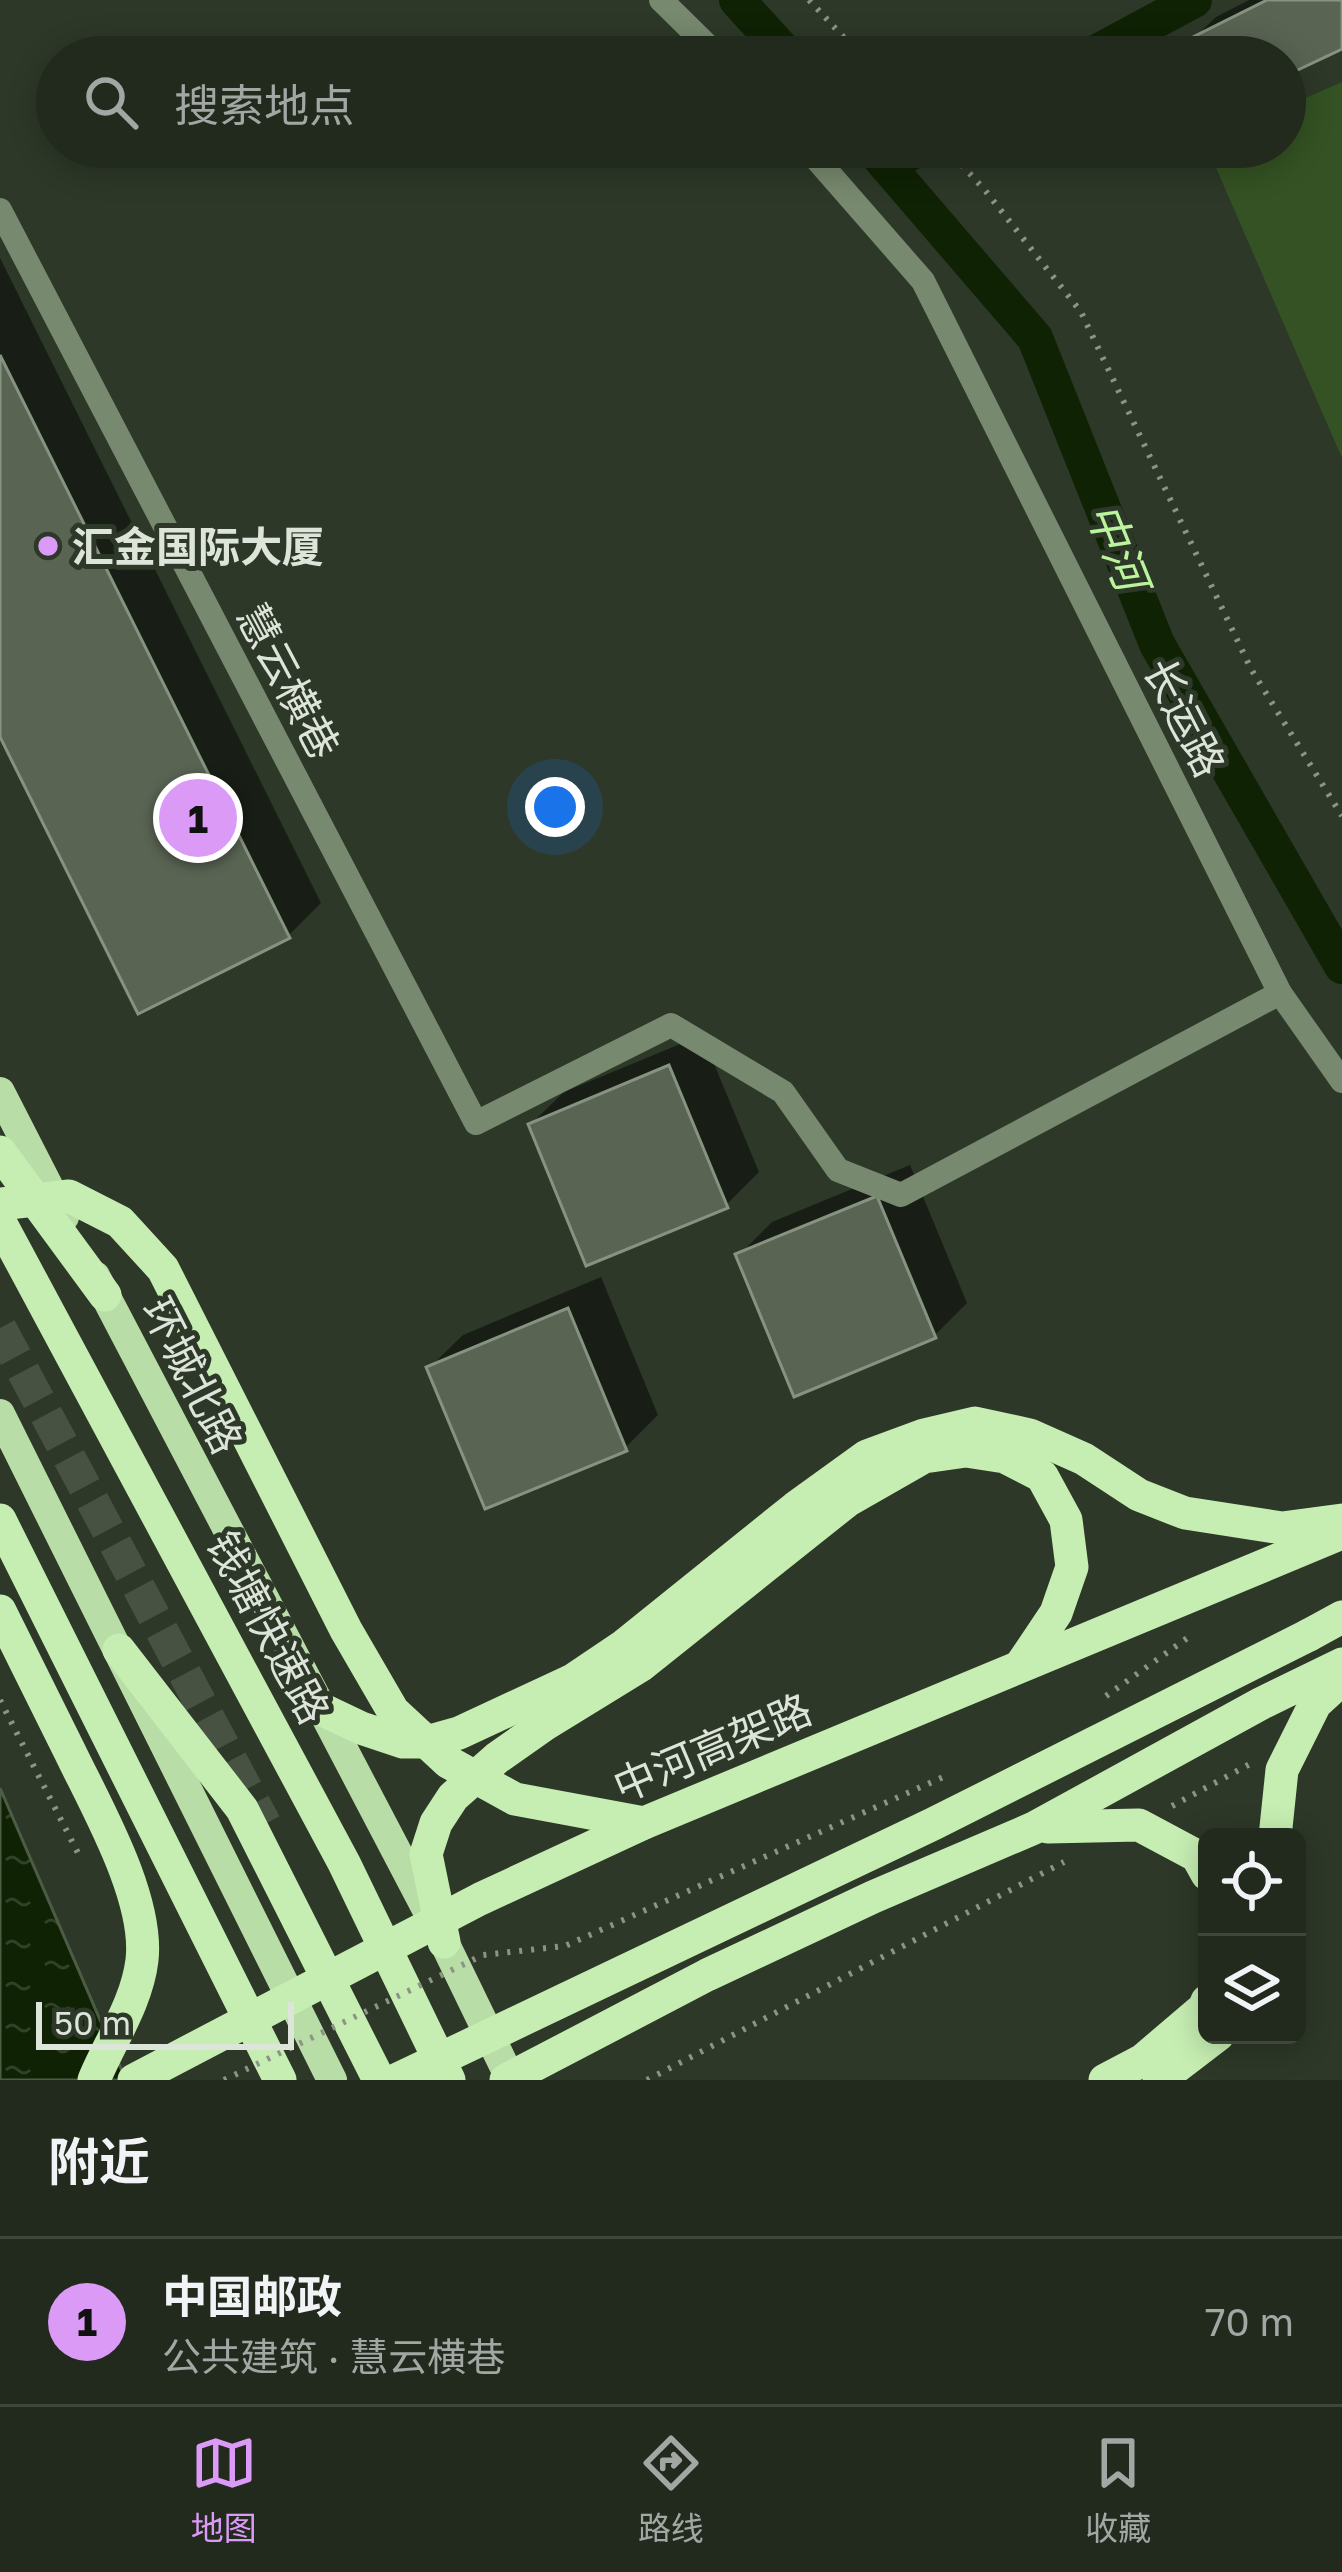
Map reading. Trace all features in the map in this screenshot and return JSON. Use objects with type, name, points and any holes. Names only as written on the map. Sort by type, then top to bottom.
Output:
[{"type":"highway","points":[[0,1152],[104,1294]]},
{"type":"highway","points":[[0,1204],[69,1196],[120,1222],[163,1269],[346,1630],[393,1711],[448,1762],[515,1799],[644,1823]]},
{"type":"highway","name":"钱塘快速路","points":[[0,1222],[344,1863],[449,2080]]},
{"type":"highway","points":[[444,1942],[426,1854],[436,1823],[453,1797],[573,1679],[622,1648],[867,1456],[975,1423],[1030,1435],[1084,1459],[1139,1495],[1185,1514],[1282,1528],[1342,1520]]},
{"type":"highway","points":[[321,1708],[403,1742],[427,1742],[537,1713],[640,1666],[847,1501],[923,1457],[966,1451],[1005,1457],[1042,1476],[1066,1520],[1072,1567],[1056,1612],[1021,1665]]},
{"type":"highway","points":[[0,1520],[280,2080]]},
{"type":"highway","name":"中河高架路","points":[[134,2080],[480,1899],[644,1823],[1342,1533]]},
{"type":"highway","points":[[0,1611],[105,1824],[142,1928],[142,1961],[130,2004],[94,2080]]},
{"type":"highway","points":[[396,2080],[933,1824],[1342,1617]]},
{"type":"highway","points":[[119,1650],[242,1809],[379,2080]]},
{"type":"highway","points":[[508,2080],[728,1965],[1034,1828],[1342,1664]]},
{"type":"highway","points":[[1276,1828],[1282,1770],[1315,1704],[1342,1679]]},
{"type":"highway","points":[[1034,1828],[1139,1826],[1198,1858]]},
{"type":"highway","points":[[1151,2070],[1198,2015]]},
{"type":"highway","points":[[1105,2080],[1151,2070],[1201,2044]]},
{"type":"main road","name":"环城北路","points":[[0,1092],[444,1942],[508,2080]]},
{"type":"main road","points":[[0,1414],[332,2080]]},
{"type":"street","points":[[661,0],[698,36]]},
{"type":"street","name":"长运路","points":[[824,168],[923,281],[1280,993],[1342,1081]]},
{"type":"street","name":"慧云横巷","points":[[0,210],[476,1123],[671,1025],[783,1092],[838,1170],[901,1195],[1280,993]]},
{"type":"path","points":[[809,0],[842,36]]},
{"type":"path","points":[[965,168],[1082,311],[1251,669],[1342,816]]},
{"type":"path","points":[[224,2080],[483,1954],[565,1946],[958,1770]]},
{"type":"path","points":[[1172,1805],[1214,1783]]},
{"type":"path","points":[[647,2080],[1067,1860]]},
{"type":"shaded area","points":[[1342,82],[1342,458],[1216,168],[1306,168],[1306,98]]},
{"type":"water","points":[[0,1788],[126,2080],[0,2080]]},
{"type":"building","points":[[1267,0],[1342,0],[1342,49],[1306,66],[1306,36],[1195,36]]},
{"type":"building","name":"汇金国际大厦","points":[[0,355],[290,938],[138,1014],[0,737]]},
{"type":"building","points":[[669,1065],[728,1208],[586,1266],[528,1124]]},
{"type":"building","points":[[877,1196],[936,1338],[794,1397],[735,1254]]},
{"type":"building","points":[[568,1308],[627,1451],[485,1509],[426,1367]]},
{"type":"waterway","name":"中河","points":[[737,0],[770,36]]},
{"type":"waterway","points":[[1127,36],[1194,0]]},
{"type":"waterway","name":"中河","points":[[889,168],[1035,338],[1157,644],[1342,966]]},
{"type":"tunnel","points":[[0,1328],[265,1824]]},
{"type":"place","name":"汇金国际大厦","points":[[48,546]]},
{"type":"place","name":"中国邮政","points":[[198,818]]}]
